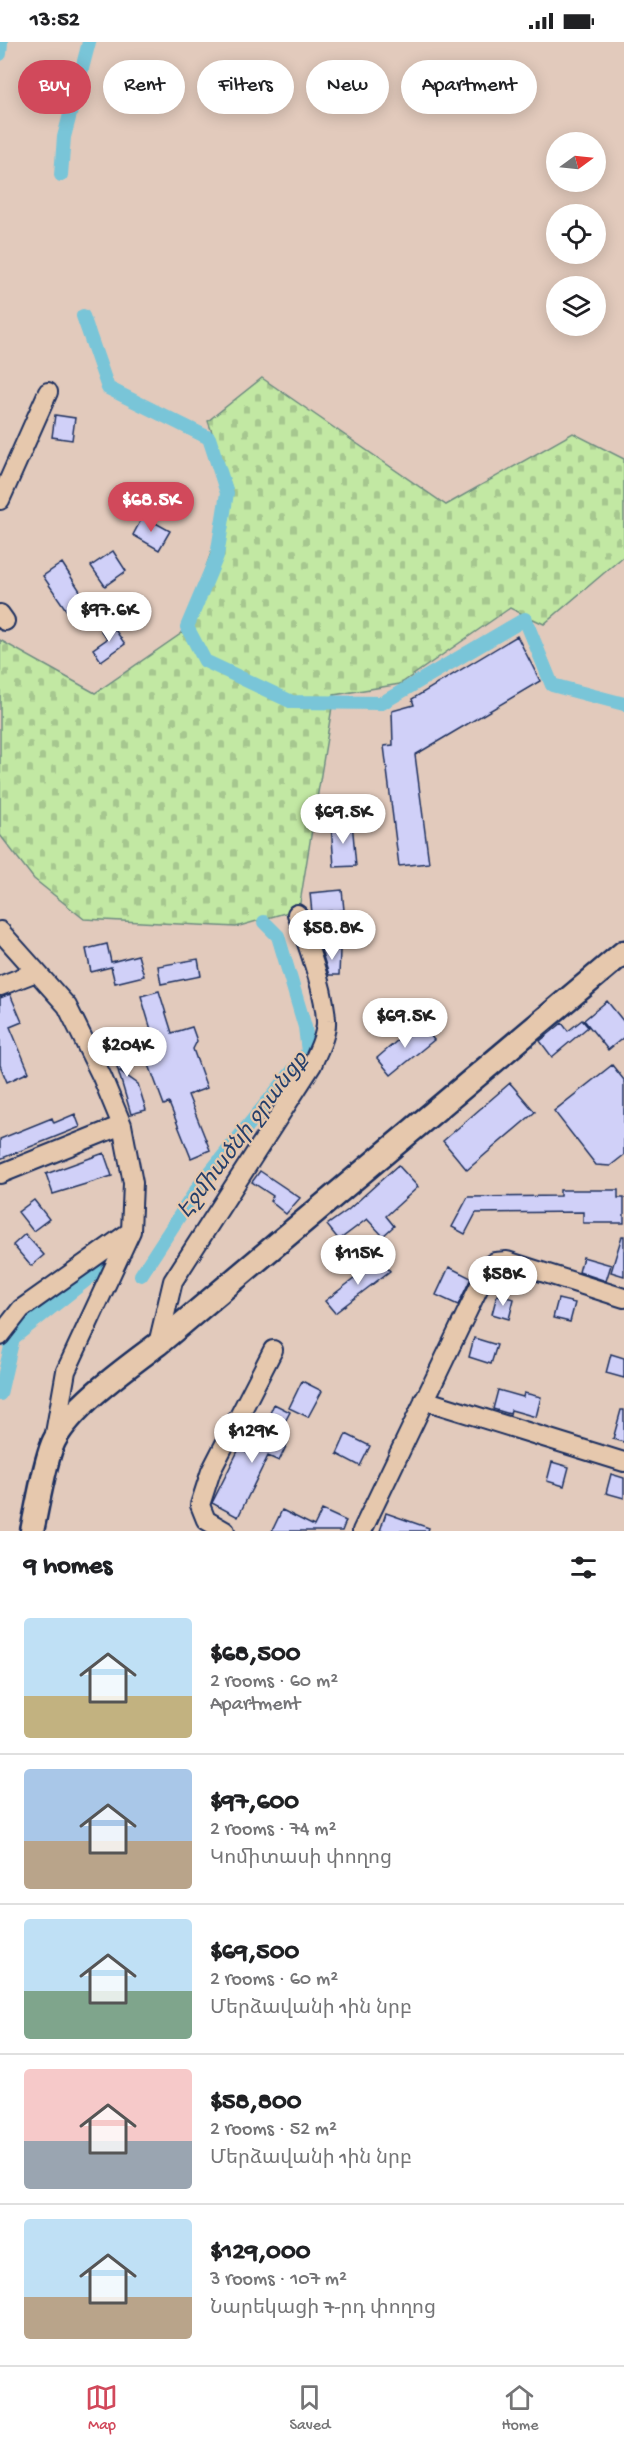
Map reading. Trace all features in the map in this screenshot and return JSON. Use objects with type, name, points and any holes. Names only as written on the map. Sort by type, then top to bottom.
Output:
[{"type":"main road","points":[[32,1531],[54,1442],[81,1408],[108,1382],[158,1344],[624,952]]},
{"type":"street","points":[[0,500],[48,392]]},
{"type":"street","points":[[158,1344],[173,1281],[312,1065],[324,1035],[326,1022],[322,1000],[297,914]]},
{"type":"street","points":[[0,931],[67,1006],[102,1077],[122,1125],[133,1183],[131,1232],[66,1371],[54,1442]]},
{"type":"street","points":[[0,986],[36,972]]},
{"type":"street","points":[[0,1174],[122,1125]]},
{"type":"street","points":[[0,1336],[21,1309],[131,1232]]},
{"type":"street","points":[[362,1531],[489,1266],[495,1262],[507,1261],[624,1298]]},
{"type":"street","points":[[225,1531],[206,1520],[200,1505],[211,1471],[273,1350]]},
{"type":"street","points":[[424,1400],[624,1462]]},
{"type":"green space","points":[[262,378],[446,505],[573,433],[624,459],[624,556],[544,624],[510,608],[400,684],[334,695],[299,909],[236,927],[84,919],[34,879],[0,835],[0,640],[95,693],[182,633],[233,492],[208,421]]},
{"type":"building","points":[[55,415],[75,418],[72,440],[52,437]]},
{"type":"building","points":[[143,516],[170,531],[159,550],[133,535]]},
{"type":"building","points":[[113,551],[126,571],[105,586],[91,566]]},
{"type":"building","points":[[62,563],[91,608],[73,620],[43,576]]},
{"type":"building","points":[[111,624],[125,644],[101,661],[93,649],[107,639],[101,631]]},
{"type":"building","points":[[517,636],[540,681],[415,755],[429,863],[399,866],[384,746],[393,745],[392,711],[414,705],[412,699]]},
{"type":"building","points":[[352,822],[356,866],[334,867],[331,824]]},
{"type":"building","points":[[342,890],[344,910],[312,913],[310,893]]},
{"type":"building","points":[[107,944],[111,962],[138,955],[144,976],[115,983],[111,967],[91,972],[86,949]]},
{"type":"building","points":[[321,950],[340,950],[339,975],[329,975]]},
{"type":"building","points":[[198,959],[201,976],[161,984],[158,966]]},
{"type":"building","points":[[159,991],[172,1033],[192,1027],[197,1041],[193,1049],[207,1088],[188,1095],[210,1150],[191,1158],[169,1103],[164,1105],[139,1038],[152,1033],[141,996]]},
{"type":"building","points":[[10,994],[22,1022],[10,1027],[29,1072],[7,1082],[0,1065],[0,998]]},
{"type":"building","points":[[607,1001],[624,1022],[624,1037],[608,1050],[584,1020]]},
{"type":"building","points":[[582,1020],[588,1027],[552,1057],[540,1041],[562,1023],[568,1031]]},
{"type":"building","points":[[419,1022],[434,1040],[391,1075],[377,1058]]},
{"type":"building","points":[[113,1041],[126,1048],[132,1065],[120,1071],[138,1084],[146,1110],[131,1114],[115,1060],[108,1054],[108,1044]]},
{"type":"building","points":[[612,1065],[624,1080],[624,1155],[610,1166],[596,1165],[554,1111]]},
{"type":"building","points":[[510,1083],[535,1112],[467,1170],[443,1141]]},
{"type":"building","points":[[75,1114],[80,1127],[0,1159],[0,1139],[52,1118],[54,1123]]},
{"type":"building","points":[[104,1153],[112,1176],[53,1194],[46,1174]]},
{"type":"building","points":[[398,1165],[418,1187],[386,1216],[394,1226],[383,1236],[367,1219],[339,1240],[327,1225],[348,1210]]},
{"type":"building","points":[[260,1171],[300,1198],[286,1214],[270,1201],[273,1196],[252,1182]]},
{"type":"building","points":[[560,1190],[618,1190],[618,1198],[624,1198],[624,1223],[583,1223],[583,1212],[476,1213],[465,1234],[452,1227],[468,1197],[560,1196]]},
{"type":"building","points":[[34,1200],[49,1219],[33,1231],[18,1212]]},
{"type":"building","points":[[25,1234],[44,1255],[31,1266],[13,1245]]},
{"type":"building","points":[[622,1236],[624,1236],[624,1276],[611,1272]]},
{"type":"building","points":[[583,1257],[611,1265],[606,1281],[579,1272]]},
{"type":"building","points":[[380,1259],[390,1271],[335,1313],[325,1301]]},
{"type":"building","points":[[449,1267],[471,1278],[458,1305],[436,1295]]},
{"type":"building","points":[[497,1295],[514,1299],[509,1319],[492,1314]]},
{"type":"building","points":[[558,1299],[575,1303],[570,1322],[553,1318]]},
{"type":"building","points":[[474,1338],[497,1345],[491,1364],[469,1357]]},
{"type":"building","points":[[611,1354],[624,1358],[624,1378],[606,1373]]},
{"type":"building","points":[[302,1381],[322,1391],[308,1417],[289,1408]]},
{"type":"building","points":[[498,1390],[523,1397],[524,1393],[541,1397],[536,1417],[511,1410],[510,1414],[493,1409]]},
{"type":"building","points":[[274,1404],[290,1412],[277,1437],[288,1442],[279,1461],[268,1456],[238,1517],[212,1503],[239,1449],[252,1455]]},
{"type":"building","points":[[621,1410],[624,1410],[624,1442],[613,1439]]},
{"type":"building","points":[[346,1434],[370,1446],[360,1466],[337,1454]]},
{"type":"building","points":[[552,1462],[569,1467],[564,1486],[547,1481]]},
{"type":"building","points":[[611,1474],[624,1478],[624,1498],[606,1493]]},
{"type":"building","points":[[282,1510],[314,1526],[322,1510],[346,1521],[342,1531],[272,1531]]},
{"type":"building","points":[[386,1513],[429,1528],[428,1531],[380,1531]]},
{"type":"waterway","name":"Էջմիածնի ջրանցք","points":[[0,54],[1,42]]},
{"type":"waterway","points":[[61,175],[64,137],[89,42]]},
{"type":"waterway","points":[[83,316],[108,388],[209,438],[227,493],[217,556],[187,627],[205,661],[292,702],[382,703],[525,619],[552,685],[624,704]]},
{"type":"waterway","name":"Էջմիածնի ջրանցք","points":[[141,1275],[199,1186],[308,1052],[305,1027],[278,936],[264,922]]},
{"type":"waterway","name":"Էջմիածնի ջրանցք","points":[[0,1394],[13,1338],[100,1269]]}]
